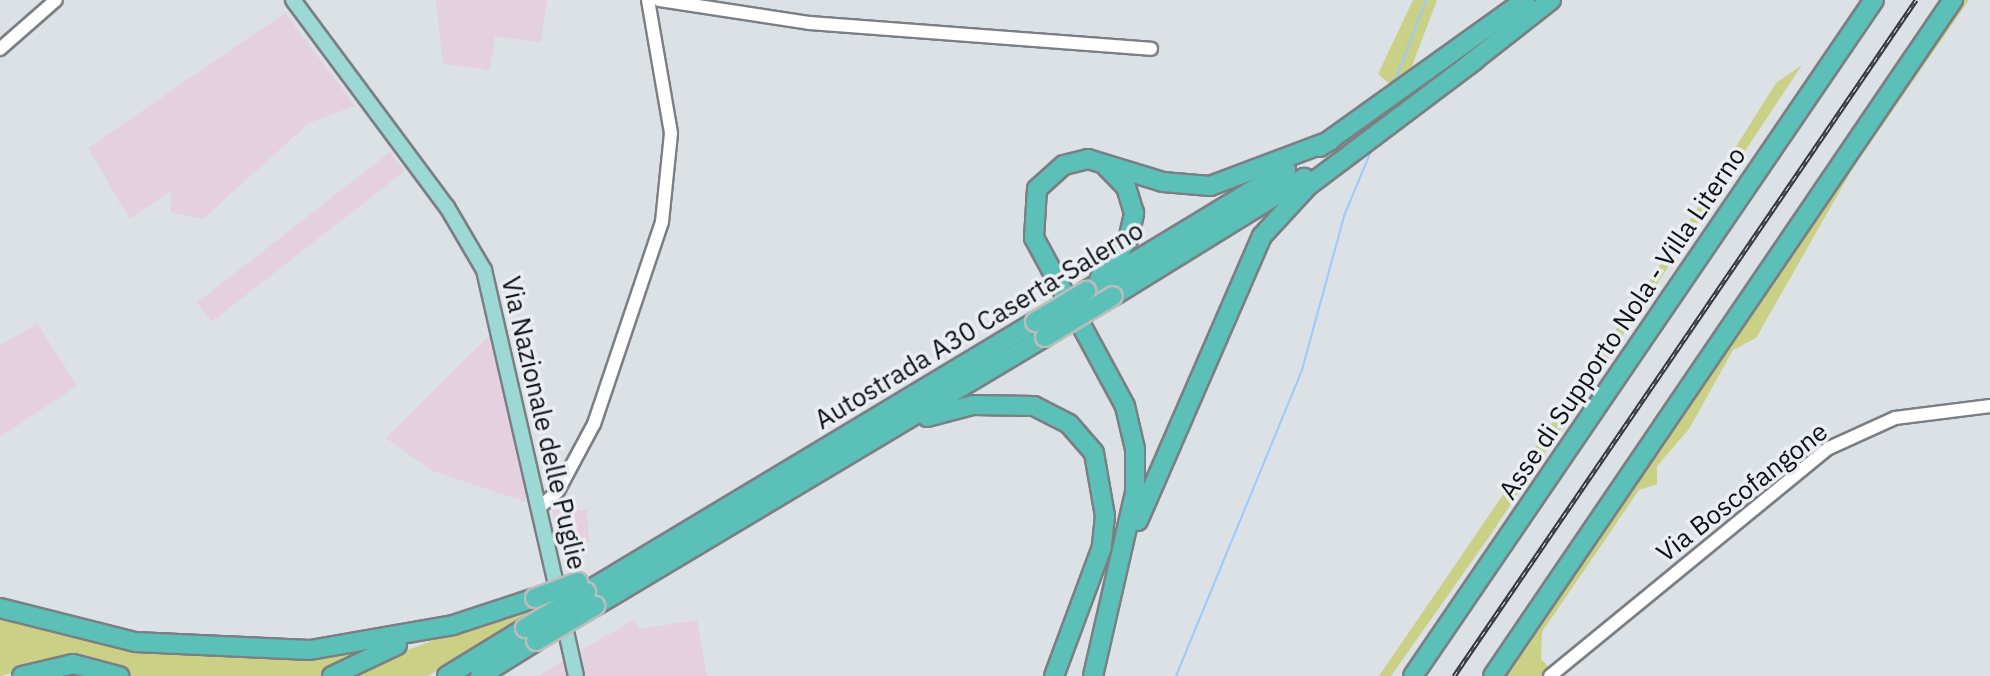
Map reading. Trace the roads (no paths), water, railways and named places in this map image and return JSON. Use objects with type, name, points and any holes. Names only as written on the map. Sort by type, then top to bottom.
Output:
[{"type":"highway","name":"Autostrada A30 Caserta-Salerno","points":[[586,593],[894,428],[1040,329],[1086,291],[1382,106],[1525,0]]},
{"type":"highway","points":[[1118,563],[1242,271],[1282,211],[1348,154],[1400,118],[1551,0]]},
{"type":"highway","name":"Asse di Supporto Nola - Villa Literno","points":[[1416,676],[1860,0]]},
{"type":"highway","name":"Asse di Supporto Nola - Villa Literno","points":[[1400,676],[1808,83],[1874,0]]},
{"type":"highway","points":[[1493,676],[1953,0]]},
{"type":"highway","points":[[1093,676],[1136,473],[1125,406],[1056,287],[1031,225],[1032,202],[1049,175],[1077,160],[1101,162],[1163,182],[1210,186],[1330,141]]},
{"type":"highway","name":"Autostrada A30 Caserta-Salerno","points":[[480,676],[586,593],[660,546],[1040,329],[1113,296],[1348,154]]},
{"type":"highway","points":[[1086,291],[1122,252],[1133,227],[1126,187],[1101,162]]},
{"type":"highway","points":[[894,428],[997,403],[1034,406],[1069,424],[1094,453],[1102,479],[1102,547],[1090,587],[1054,676]]},
{"type":"highway","points":[[1090,587],[1126,528]]},
{"type":"highway","points":[[332,676],[453,625],[535,598],[586,593]]},
{"type":"highway","points":[[0,608],[78,631],[221,651],[310,650],[453,625]]},
{"type":"highway","name":"Autostrada A30 Caserta-Salerno","points":[[447,676],[531,635]]},
{"type":"highway","points":[[22,676],[73,664],[119,676]]},
{"type":"main road","name":"Via Nazionale delle Puglie","points":[[293,0],[447,207],[484,270],[576,676]]},
{"type":"street","points":[[0,49],[56,0]]},
{"type":"street","points":[[539,508],[558,491],[594,424],[662,222],[671,133],[648,0]]},
{"type":"street","points":[[659,0],[809,23],[1151,49]]},
{"type":"street","name":"Via Boscofangone","points":[[1550,676],[1829,448],[1895,418],[1990,406]]},
{"type":"waterway","points":[[1394,83],[1426,0]]},
{"type":"waterway","points":[[1176,676],[1302,370],[1344,216],[1373,146]]},
{"type":"railway","points":[[1454,676],[1916,0]]}]
